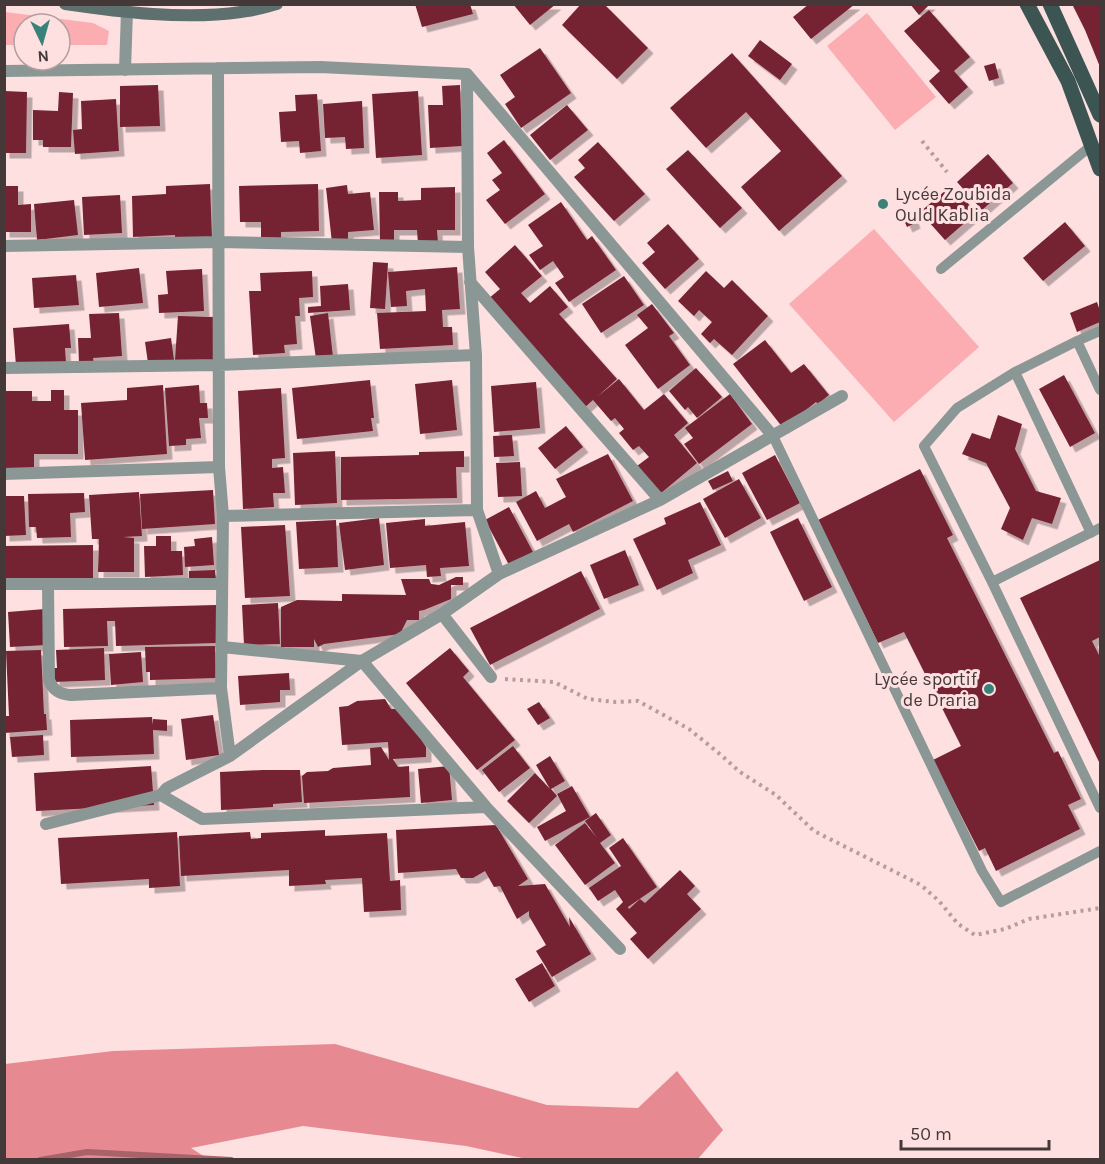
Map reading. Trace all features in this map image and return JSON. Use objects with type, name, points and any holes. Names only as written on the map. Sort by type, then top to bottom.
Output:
[{"type":"main road","points":[[65,4],[176,15],[240,12],[278,4]]},
{"type":"main road","points":[[1027,4],[1068,81],[1101,169]]},
{"type":"main road","points":[[1050,4],[1101,115]]},
{"type":"street","points":[[125,70],[127,11]]},
{"type":"street","points":[[4,71],[320,67],[466,74],[773,436]]},
{"type":"street","points":[[218,68],[219,467],[223,516],[221,688],[230,756]]},
{"type":"street","points":[[466,74],[468,248],[476,355],[477,510],[499,574]]},
{"type":"street","points":[[4,246],[219,242],[468,248]]},
{"type":"street","points":[[470,282],[660,500]]},
{"type":"street","points":[[4,368],[219,365],[476,355]]},
{"type":"street","points":[[46,824],[162,795],[167,788],[230,756],[362,661],[442,614],[499,574],[660,500],[842,396]]},
{"type":"street","points":[[4,474],[219,467]]},
{"type":"street","points":[[223,516],[477,510]]},
{"type":"street","points":[[4,584],[221,584]]},
{"type":"street","points":[[48,585],[49,680],[59,693],[71,695],[221,688]]},
{"type":"street","points":[[442,614],[491,677]]},
{"type":"street","points":[[222,647],[362,661],[486,807],[620,949]]},
{"type":"street","points":[[162,795],[202,819],[486,807]]},
{"type":"lane","points":[[941,269],[1092,145]]},
{"type":"lane","points":[[1101,331],[1015,372],[957,408],[924,446],[1101,808]]},
{"type":"lane","points":[[1077,342],[1101,390]]},
{"type":"lane","points":[[992,582],[1096,530],[1015,372]]},
{"type":"lane","points":[[773,436],[982,871],[1001,902],[1101,851]]},
{"type":"path","points":[[922,141],[947,172]]},
{"type":"path","points":[[491,677],[554,682],[588,699],[616,702],[638,700],[689,729],[740,772],[776,795],[814,831],[921,885],[939,901],[958,924],[975,935],[1005,929],[1029,919],[1101,908]]},
{"type":"shaded area","points":[[5,12],[12,13],[12,45],[5,45]]},
{"type":"shaded area","points":[[867,13],[936,97],[895,130],[827,46]]},
{"type":"shaded area","points":[[72,20],[93,23],[109,31],[107,45],[72,45]]},
{"type":"shaded area","points":[[874,229],[979,347],[894,422],[789,304]]},
{"type":"shaded area","points":[[335,1044],[547,1105],[638,1108],[677,1071],[723,1130],[697,1160],[527,1159],[466,1146],[303,1126],[191,1148],[208,1159],[5,1159],[5,1064],[113,1051]]},
{"type":"building","points":[[415,4],[470,4],[473,14],[422,27]]},
{"type":"building","points":[[513,4],[556,4],[530,25]]},
{"type":"building","points":[[581,4],[604,4],[648,48],[617,79],[562,25]]},
{"type":"building","points":[[809,4],[855,4],[811,39],[793,17]]},
{"type":"building","points":[[910,4],[930,4],[919,15]]},
{"type":"building","points":[[1072,4],[1100,4],[1100,67],[1085,30]]},
{"type":"building","points":[[929,10],[970,57],[954,71],[968,87],[949,104],[929,81],[940,71],[904,31]]},
{"type":"building","points":[[760,40],[792,64],[780,80],[748,56]]},
{"type":"building","points":[[540,48],[571,93],[521,128],[505,104],[515,97],[500,75]]},
{"type":"building","points":[[732,53],[842,176],[779,231],[741,187],[781,151],[746,112],[706,148],[670,108]]},
{"type":"building","points":[[995,63],[999,78],[989,81],[984,66]]},
{"type":"building","points":[[158,85],[160,126],[120,127],[120,86]]},
{"type":"building","points":[[460,85],[462,146],[430,148],[428,105],[443,105],[442,86]]},
{"type":"building","points":[[4,91],[27,92],[26,153],[4,153]]},
{"type":"building","points":[[418,91],[422,155],[376,158],[372,94]]},
{"type":"building","points":[[59,92],[73,93],[71,147],[43,147],[43,140],[33,140],[33,110],[58,111]]},
{"type":"building","points":[[317,94],[321,151],[300,153],[299,141],[281,142],[279,112],[296,111],[295,95]]},
{"type":"building","points":[[116,99],[119,151],[75,154],[73,130],[82,129],[81,101]]},
{"type":"building","points":[[362,101],[364,148],[346,149],[345,137],[325,138],[323,104]]},
{"type":"building","points":[[567,105],[588,130],[550,160],[530,135]]},
{"type":"building","points":[[504,140],[545,194],[505,224],[486,200],[500,190],[492,180],[502,173],[487,153]]},
{"type":"building","points":[[598,142],[645,194],[614,221],[574,177],[585,168],[578,160]]},
{"type":"building","points":[[688,150],[742,208],[720,228],[666,169]]},
{"type":"building","points":[[988,154],[1013,183],[982,210],[957,182]]},
{"type":"building","points":[[210,184],[212,238],[175,239],[175,235],[133,237],[132,196],[166,194],[166,186]]},
{"type":"building","points":[[318,184],[319,231],[281,232],[281,238],[261,238],[261,222],[240,222],[239,186]]},
{"type":"building","points":[[347,185],[348,194],[370,192],[374,230],[348,232],[348,242],[332,243],[326,188]]},
{"type":"building","points":[[952,185],[976,213],[945,240],[920,212]]},
{"type":"building","points":[[4,186],[18,186],[18,205],[31,204],[31,232],[4,232]]},
{"type":"building","points":[[455,187],[455,230],[437,230],[438,243],[418,244],[417,230],[394,230],[394,243],[380,243],[379,192],[398,192],[398,201],[421,200],[421,188]]},
{"type":"building","points":[[120,195],[122,233],[84,235],[82,197]]},
{"type":"building","points":[[74,200],[78,235],[37,240],[34,204]]},
{"type":"building","points":[[561,202],[587,240],[592,236],[616,270],[569,302],[555,283],[564,277],[553,261],[540,270],[529,255],[543,246],[528,225]]},
{"type":"building","points":[[911,212],[915,223],[907,227],[902,216]]},
{"type":"building","points":[[1065,222],[1085,246],[1043,281],[1023,258]]},
{"type":"building","points":[[668,224],[699,259],[665,289],[642,263],[655,252],[647,243]]},
{"type":"building","points":[[515,245],[542,276],[521,293],[530,303],[550,286],[568,307],[559,314],[617,379],[597,397],[619,379],[644,410],[664,394],[688,423],[674,435],[697,463],[660,494],[637,466],[649,457],[639,446],[633,450],[619,433],[624,429],[615,418],[611,421],[593,400],[583,409],[488,299],[500,289],[485,272]]},
{"type":"building","points":[[373,262],[388,263],[385,309],[370,308]]},
{"type":"building","points":[[457,267],[460,309],[442,310],[443,327],[452,327],[453,345],[380,349],[377,313],[426,311],[425,289],[406,291],[407,306],[391,307],[388,272]]},
{"type":"building","points":[[139,268],[143,303],[99,307],[96,273]]},
{"type":"building","points":[[202,269],[204,311],[159,313],[158,295],[168,294],[166,271]]},
{"type":"building","points":[[312,271],[313,297],[299,298],[300,316],[295,316],[297,344],[284,345],[285,353],[253,355],[249,291],[261,291],[260,273]]},
{"type":"building","points":[[706,271],[724,288],[732,280],[768,316],[732,355],[714,339],[710,343],[701,334],[712,322],[699,310],[694,316],[678,301]]},
{"type":"building","points":[[76,275],[79,305],[34,308],[32,278]]},
{"type":"building","points":[[624,276],[644,305],[601,333],[582,304]]},
{"type":"building","points":[[348,284],[350,310],[308,313],[308,307],[321,306],[320,286]]},
{"type":"building","points":[[1097,302],[1100,322],[1077,332],[1070,313]]},
{"type":"building","points":[[652,304],[674,333],[669,336],[690,365],[658,389],[625,345],[648,328],[637,315]]},
{"type":"building","points":[[119,313],[122,356],[93,358],[94,363],[79,363],[78,338],[91,338],[89,314]]},
{"type":"building","points":[[328,313],[333,357],[316,359],[310,316]]},
{"type":"building","points":[[178,316],[215,317],[213,362],[175,360]]},
{"type":"building","points":[[69,324],[71,348],[65,348],[66,363],[16,366],[13,328]]},
{"type":"building","points":[[171,338],[174,360],[148,363],[145,342]]},
{"type":"building","points":[[765,340],[791,373],[804,364],[829,395],[818,404],[816,402],[783,428],[733,364]]},
{"type":"building","points":[[696,368],[722,397],[697,418],[688,407],[685,410],[669,391]]},
{"type":"building","points":[[1064,375],[1095,433],[1070,447],[1039,389]]},
{"type":"building","points":[[370,380],[373,431],[297,439],[292,388]]},
{"type":"building","points":[[452,380],[457,430],[420,434],[415,384]]},
{"type":"building","points":[[536,382],[540,428],[494,432],[491,386]]},
{"type":"building","points":[[163,385],[167,454],[85,460],[81,403],[127,400],[127,388]]},
{"type":"building","points":[[199,385],[200,403],[207,403],[208,418],[199,418],[201,438],[186,439],[186,445],[169,446],[165,388]]},
{"type":"building","points":[[281,388],[285,458],[272,459],[272,468],[283,467],[285,493],[273,493],[274,507],[243,509],[238,391]]},
{"type":"building","points":[[51,390],[64,390],[64,410],[78,410],[78,454],[34,454],[34,469],[4,469],[4,391],[32,391],[32,401],[51,401]]},
{"type":"building","points":[[730,394],[752,424],[699,464],[684,444],[693,438],[685,428]]},
{"type":"building","points":[[998,415],[1022,424],[1015,449],[1036,491],[1061,498],[1052,524],[1032,518],[1023,540],[1001,529],[1010,508],[986,463],[962,454],[972,433],[990,439]]},
{"type":"building","points":[[566,426],[583,447],[555,469],[538,448]]},
{"type":"building","points":[[512,435],[514,456],[494,457],[493,436]]},
{"type":"building","points":[[335,451],[337,503],[295,505],[293,453]]},
{"type":"building","points":[[464,451],[464,467],[456,467],[457,498],[341,500],[341,457],[419,455],[419,452]]},
{"type":"building","points":[[608,454],[633,501],[573,532],[569,524],[537,541],[516,502],[536,491],[545,508],[566,497],[556,479]]},
{"type":"building","points":[[775,455],[800,503],[767,520],[742,473]]},
{"type":"building","points":[[520,462],[522,496],[498,497],[496,463]]},
{"type":"building","points":[[920,469],[953,535],[947,538],[1054,753],[1058,751],[1081,799],[1068,805],[1080,829],[996,871],[985,848],[979,851],[933,760],[961,746],[904,632],[878,643],[818,520]]},
{"type":"building","points":[[728,471],[733,481],[713,490],[708,481]]},
{"type":"building","points":[[739,479],[761,518],[725,538],[703,499]]},
{"type":"building","points":[[213,490],[215,524],[142,529],[140,494]]},
{"type":"building","points":[[139,492],[142,536],[123,537],[134,538],[134,572],[98,572],[99,539],[92,539],[89,495]]},
{"type":"building","points":[[84,493],[85,512],[70,513],[71,537],[37,538],[36,527],[29,527],[28,494]]},
{"type":"building","points":[[4,496],[24,496],[26,535],[4,536]]},
{"type":"building","points":[[700,502],[721,545],[688,560],[693,573],[657,590],[633,539],[666,524],[664,518]]},
{"type":"building","points":[[509,507],[533,552],[509,565],[485,520]]},
{"type":"building","points":[[379,518],[384,565],[345,570],[339,523]]},
{"type":"building","points":[[798,518],[832,587],[804,601],[770,532]]},
{"type":"building","points":[[425,519],[425,526],[465,522],[469,566],[440,568],[441,576],[427,577],[426,565],[390,568],[386,523]]},
{"type":"building","points":[[336,520],[338,567],[299,569],[296,522]]},
{"type":"building","points":[[285,525],[290,596],[245,598],[241,527]]},
{"type":"building","points":[[156,536],[171,536],[171,551],[182,551],[183,575],[145,577],[144,546],[156,546]]},
{"type":"building","points":[[212,537],[214,565],[185,567],[184,547],[195,546],[194,539]]},
{"type":"building","points":[[93,545],[93,579],[4,580],[4,546]]},
{"type":"building","points":[[625,550],[639,585],[604,599],[590,565]]},
{"type":"building","points":[[1100,560],[1100,637],[1092,641],[1100,657],[1100,764],[1020,598]]},
{"type":"building","points":[[215,570],[216,580],[189,582],[189,571]]},
{"type":"building","points":[[581,571],[600,609],[490,665],[470,628]]},
{"type":"building","points":[[456,577],[463,577],[463,585],[451,585],[451,599],[419,611],[419,620],[407,620],[400,634],[324,644],[318,647],[314,639],[314,647],[281,647],[281,607],[297,600],[342,601],[342,594],[406,595],[401,579],[429,579],[431,584],[439,585]]},
{"type":"building","points":[[278,603],[280,644],[244,645],[242,605]]},
{"type":"building","points":[[216,605],[217,643],[116,646],[115,621],[107,621],[108,646],[64,647],[63,609]]},
{"type":"building","points":[[45,609],[47,645],[10,647],[8,612]]},
{"type":"building","points":[[215,646],[216,678],[150,680],[150,672],[146,672],[145,647]]},
{"type":"building","points":[[104,648],[105,680],[54,682],[54,668],[57,668],[56,650]]},
{"type":"building","points":[[450,648],[469,671],[463,677],[515,740],[477,770],[406,683]]},
{"type":"building","points":[[41,650],[47,730],[4,733],[4,716],[9,716],[6,651]]},
{"type":"building","points":[[141,652],[143,682],[111,685],[109,654]]},
{"type":"building","points":[[289,673],[290,690],[280,690],[280,702],[240,705],[238,676]]},
{"type":"building","points":[[385,699],[391,709],[401,709],[426,747],[426,757],[393,759],[398,767],[409,766],[410,797],[304,803],[302,776],[307,772],[371,765],[370,748],[381,747],[389,760],[388,742],[342,745],[339,707],[348,706],[357,701]]},
{"type":"building","points":[[539,702],[550,718],[538,725],[527,709]]},
{"type":"building","points":[[213,715],[219,755],[186,760],[181,719]]},
{"type":"building","points":[[152,717],[153,725],[153,719],[167,720],[167,731],[153,730],[154,754],[71,757],[70,720]]},
{"type":"building","points":[[43,735],[44,755],[12,757],[10,737]]},
{"type":"building","points":[[513,746],[530,768],[499,792],[482,770]]},
{"type":"building","points":[[550,756],[565,781],[551,789],[557,796],[529,823],[507,801],[535,773],[550,789],[536,765]]},
{"type":"building","points":[[151,766],[154,805],[36,811],[34,773]]},
{"type":"building","points":[[449,766],[452,800],[421,803],[418,769]]},
{"type":"building","points":[[300,770],[302,802],[273,804],[273,807],[221,810],[220,772]]},
{"type":"building","points":[[572,786],[590,817],[545,841],[537,827],[566,811],[557,794]]},
{"type":"building","points":[[596,813],[611,835],[600,843],[615,863],[585,885],[555,845],[585,823],[597,838],[585,821]]},
{"type":"building","points":[[496,825],[528,879],[518,886],[545,884],[570,927],[569,917],[591,954],[552,977],[536,951],[546,945],[529,916],[529,911],[517,919],[500,886],[494,887],[485,871],[473,878],[461,878],[456,869],[398,873],[396,830]]},
{"type":"building","points":[[325,830],[325,836],[387,833],[390,881],[400,880],[401,910],[364,912],[362,878],[325,880],[326,884],[289,886],[289,870],[181,876],[179,836],[250,832],[251,839],[261,838],[261,833]]},
{"type":"building","points":[[177,832],[180,886],[149,888],[149,879],[61,884],[58,838]]},
{"type":"building","points":[[623,838],[657,887],[628,907],[629,909],[640,899],[645,903],[680,870],[695,886],[687,894],[701,909],[648,959],[630,939],[637,933],[616,909],[623,902],[615,890],[598,901],[589,888],[621,866],[609,848]]},
{"type":"building","points":[[542,963],[555,986],[529,1002],[515,979]]},
{"type":"waterway","points":[[40,1160],[87,1152],[231,1160]]},
{"type":"place","name":"Lycée Zoubida Ould Kablia","points":[[883,204]]},
{"type":"place","name":"Lycée sportif de Draria","points":[[989,689]]}]
